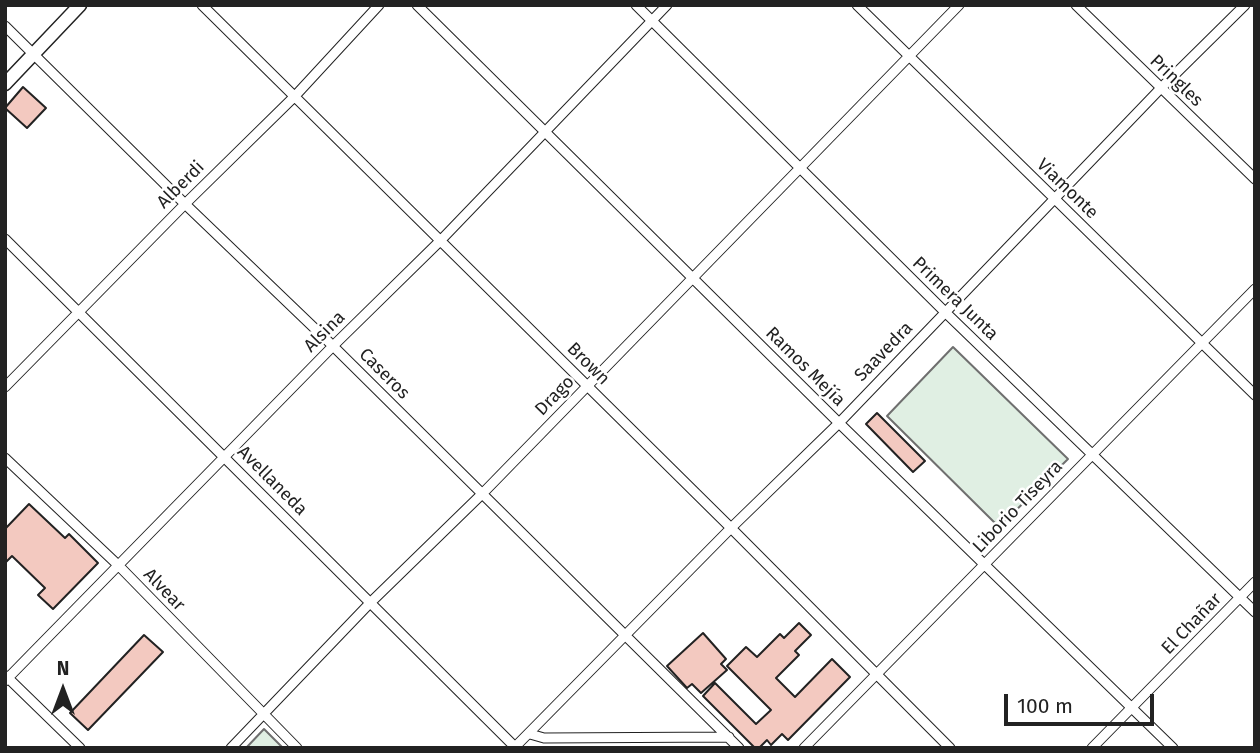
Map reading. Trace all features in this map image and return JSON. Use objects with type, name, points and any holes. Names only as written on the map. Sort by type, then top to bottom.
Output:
[{"type":"main road","points":[[5,83],[80,5]]},
{"type":"street","name":"Brown","points":[[201,5],[731,527],[950,748]]},
{"type":"street","name":"Alberdi","points":[[5,387],[295,96],[379,5]]},
{"type":"street","name":"Ramos Mejía","points":[[417,5],[839,423],[1173,748]]},
{"type":"street","name":"Primera Junta","points":[[636,5],[944,312],[1255,612]]},
{"type":"street","name":"Alsina","points":[[6,678],[441,240],[667,5]]},
{"type":"street","name":"Viamonte","points":[[858,5],[1255,395]]},
{"type":"street","name":"Drago","points":[[231,748],[370,603],[483,494],[959,5]]},
{"type":"street","name":"Pringles","points":[[1076,5],[1255,179]]},
{"type":"street","name":"Saavedra","points":[[514,747],[530,734],[731,527],[839,423],[1161,88],[1245,5]]},
{"type":"street","name":"Caseros","points":[[5,26],[739,748]]},
{"type":"street","name":"Avellaneda","points":[[5,239],[514,747]]},
{"type":"street","name":"Liborio Tiseyra","points":[[804,748],[1255,289]]},
{"type":"street","name":"Alvear","points":[[5,458],[118,566],[297,748]]},
{"type":"street","name":"El Chañar","points":[[1092,748],[1255,582]]},
{"type":"street","points":[[6,678],[80,748]]},
{"type":"street","points":[[530,734],[544,738],[729,737]]},
{"type":"green space","points":[[953,347],[1068,459],[999,527],[887,416]]},
{"type":"green space","points":[[264,729],[283,748],[246,748]]},
{"type":"building","points":[[23,87],[46,108],[27,128],[5,108]]},
{"type":"building","points":[[877,413],[925,461],[913,472],[866,424]]},
{"type":"building","points":[[29,504],[65,538],[69,534],[98,563],[53,609],[38,595],[45,588],[12,556],[5,563],[5,529]]},
{"type":"building","points":[[799,623],[811,635],[795,651],[799,655],[776,678],[795,697],[832,659],[850,677],[788,740],[782,734],[771,745],[767,740],[759,748],[755,748],[703,696],[715,683],[756,724],[771,710],[727,666],[746,647],[757,657],[780,634],[784,638]]},
{"type":"building","points":[[703,633],[726,659],[721,664],[727,670],[701,693],[692,684],[687,688],[667,666]]},
{"type":"building","points":[[144,635],[163,652],[88,730],[70,713]]}]
